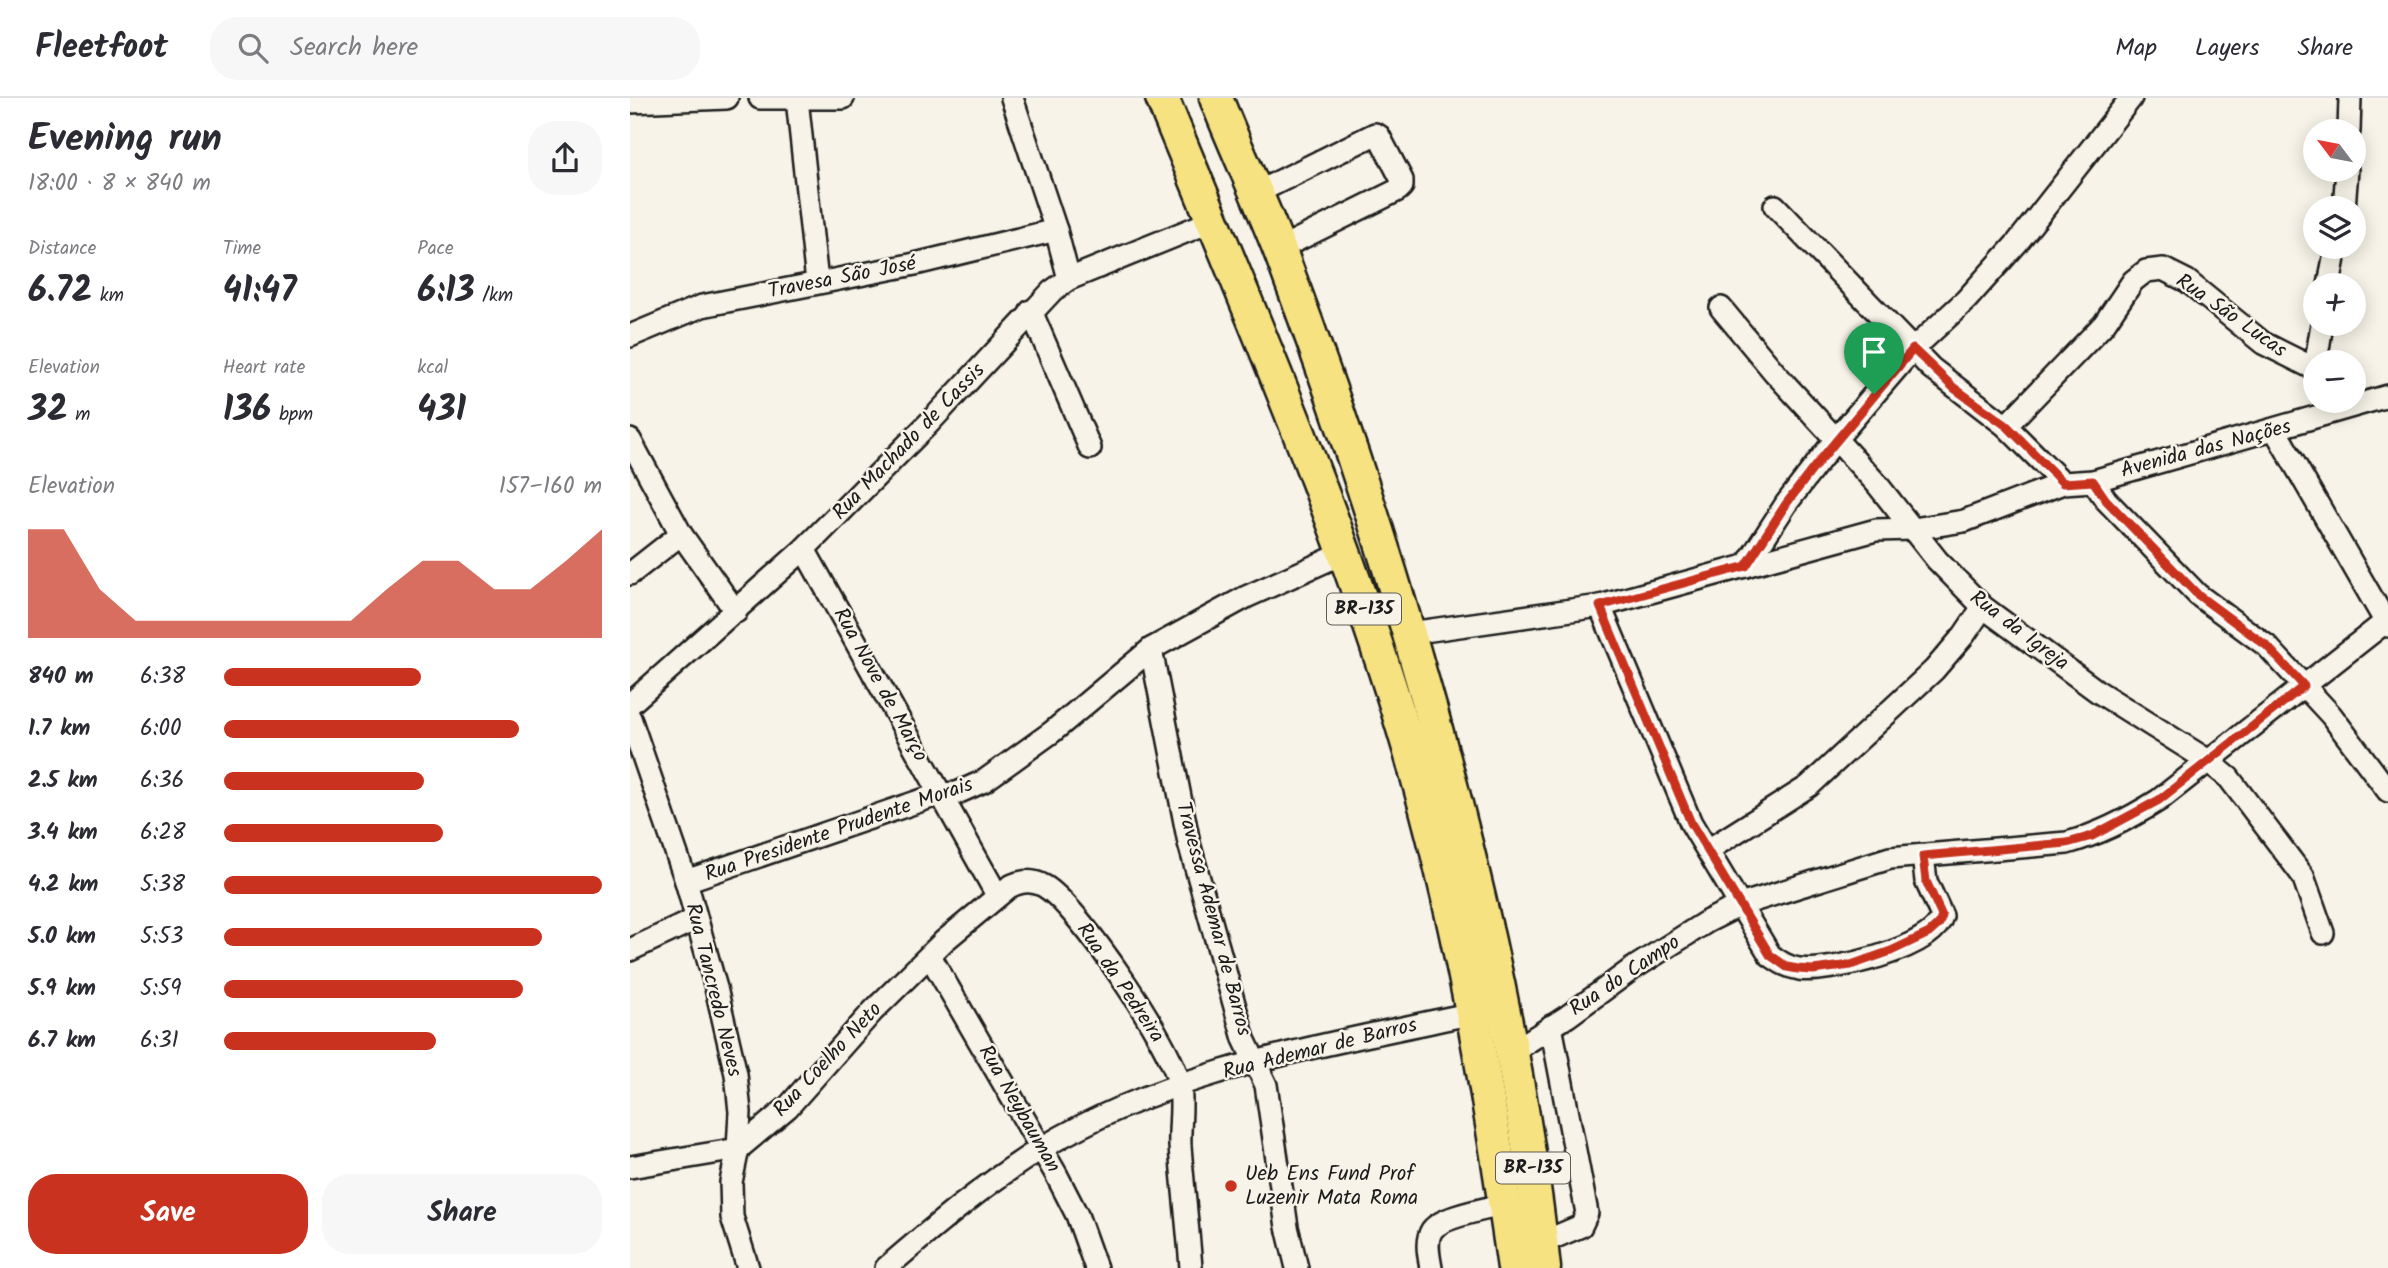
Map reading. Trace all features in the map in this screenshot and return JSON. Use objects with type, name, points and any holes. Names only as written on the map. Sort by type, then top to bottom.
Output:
[{"type":"highway","name":"BR-135","points":[[1162,98],[1344,553],[1398,713],[1433,835],[1473,1013],[1514,1268]]},
{"type":"highway","name":"BR-135","points":[[1216,98],[1279,249],[1329,388],[1410,633],[1491,948],[1534,1178],[1542,1255]]},
{"type":"street","points":[[630,102],[727,98]]},
{"type":"street","points":[[760,98],[843,98]]},
{"type":"street","points":[[1012,98],[1056,230],[1069,279]]},
{"type":"street","points":[[1746,566],[1786,504],[1836,439],[1913,349],[1966,300],[2017,243],[2131,98]]},
{"type":"street","points":[[2349,119],[2350,98]]},
{"type":"street","points":[[797,99],[817,282]]},
{"type":"street","points":[[1256,193],[1375,134],[1380,136],[1402,180],[1402,186],[1398,190],[1279,249]]},
{"type":"street","points":[[1776,206],[1837,274],[1913,349],[1954,388],[2007,426],[2063,483]]},
{"type":"street","name":"Rua Machado de Cassis","points":[[630,704],[804,549],[930,422],[1052,291],[1069,279],[1212,221]]},
{"type":"street","name":"Travesa São José","points":[[630,336],[702,306],[915,264],[1056,230]]},
{"type":"street","name":"Rua São Lucas","points":[[2007,426],[2104,324],[2133,281],[2147,271],[2163,269],[2179,277],[2263,343],[2303,363]]},
{"type":"street","name":"Rua da Igreja","points":[[1721,308],[1877,484],[1937,560],[1983,607],[2097,691],[2207,760],[2240,791],[2303,876],[2323,933]]},
{"type":"street","points":[[1031,312],[1090,448]]},
{"type":"street","name":"Avenida das Nações","points":[[2366,400],[2388,396]]},
{"type":"street","name":"Avenida das Nações","points":[[1410,633],[1600,606],[1876,530],[1913,529],[1964,521],[2063,483],[2093,481],[2275,430],[2314,413]]},
{"type":"street","points":[[2275,430],[2386,625]]},
{"type":"street","points":[[631,446],[681,534],[736,612]]},
{"type":"street","points":[[2093,481],[2106,500],[2198,595],[2267,646],[2331,715],[2388,791]]},
{"type":"street","points":[[630,574],[681,534]]},
{"type":"street","name":"Rua Nove de Março","points":[[804,549],[998,895]]},
{"type":"street","name":"Rua Presidente Prudente Morais","points":[[687,881],[940,793],[957,793],[984,781],[1052,732],[1151,649],[1247,597],[1344,553]]},
{"type":"street","points":[[1600,606],[1691,823],[1764,947],[1787,967],[1813,970],[1851,965],[1918,939],[1939,924],[1942,916],[1926,881],[1923,856]]},
{"type":"street","points":[[1708,850],[1809,786],[1914,689],[1964,635],[1983,607]]},
{"type":"street","name":"Rua do Campo","points":[[1512,1052],[1632,968],[1707,921],[1740,905],[1890,858],[2067,843],[2092,836],[2159,800],[2207,760],[2386,625]]},
{"type":"street","name":"Travessa Ademar de Barros","points":[[1151,649],[1189,844],[1241,1030],[1266,1085],[1287,1227],[1297,1268]]},
{"type":"street","name":"Rua Tancredo Neves","points":[[630,718],[687,881],[736,1074],[740,1112],[738,1149],[731,1182],[733,1217],[748,1268]]},
{"type":"street","name":"Rua da Pedreira","points":[[998,895],[1017,882],[1032,882],[1045,886],[1065,901],[1147,1015],[1180,1086],[1180,1146],[1191,1268]]},
{"type":"street","name":"Rua Coelho Neto","points":[[738,1149],[788,1107],[873,1011],[998,895]]},
{"type":"street","points":[[630,950],[696,919]]},
{"type":"street","name":"Rua Neybauman","points":[[930,956],[1042,1148],[1077,1215],[1096,1268]]},
{"type":"street","name":"Rua Ademar de Barros","points":[[886,1268],[908,1261],[1042,1148],[1106,1115],[1256,1060],[1473,1013]]},
{"type":"street","points":[[1542,1255],[1581,1226],[1587,1213],[1551,1026]]},
{"type":"street","points":[[630,1167],[738,1149]]},
{"type":"street","points":[[1431,1268],[1427,1243],[1432,1230],[1442,1221],[1505,1204]]},
{"type":"place","name":"Ueb Ens Fund Prof Luzenir Mata Roma","points":[[1231,1186]]},
{"type":"route","points":[[1913,349],[1954,388],[2007,426],[2063,483],[2093,481],[2106,500],[2198,595],[2267,646],[2304,686],[2159,800],[2092,836],[2067,843],[1923,856],[1926,881],[1942,916],[1936,928],[1891,951],[1851,965],[1833,969],[1798,969],[1787,967],[1764,947],[1691,823],[1600,606],[1746,566],[1786,504],[1874,394],[1913,349]]}]
